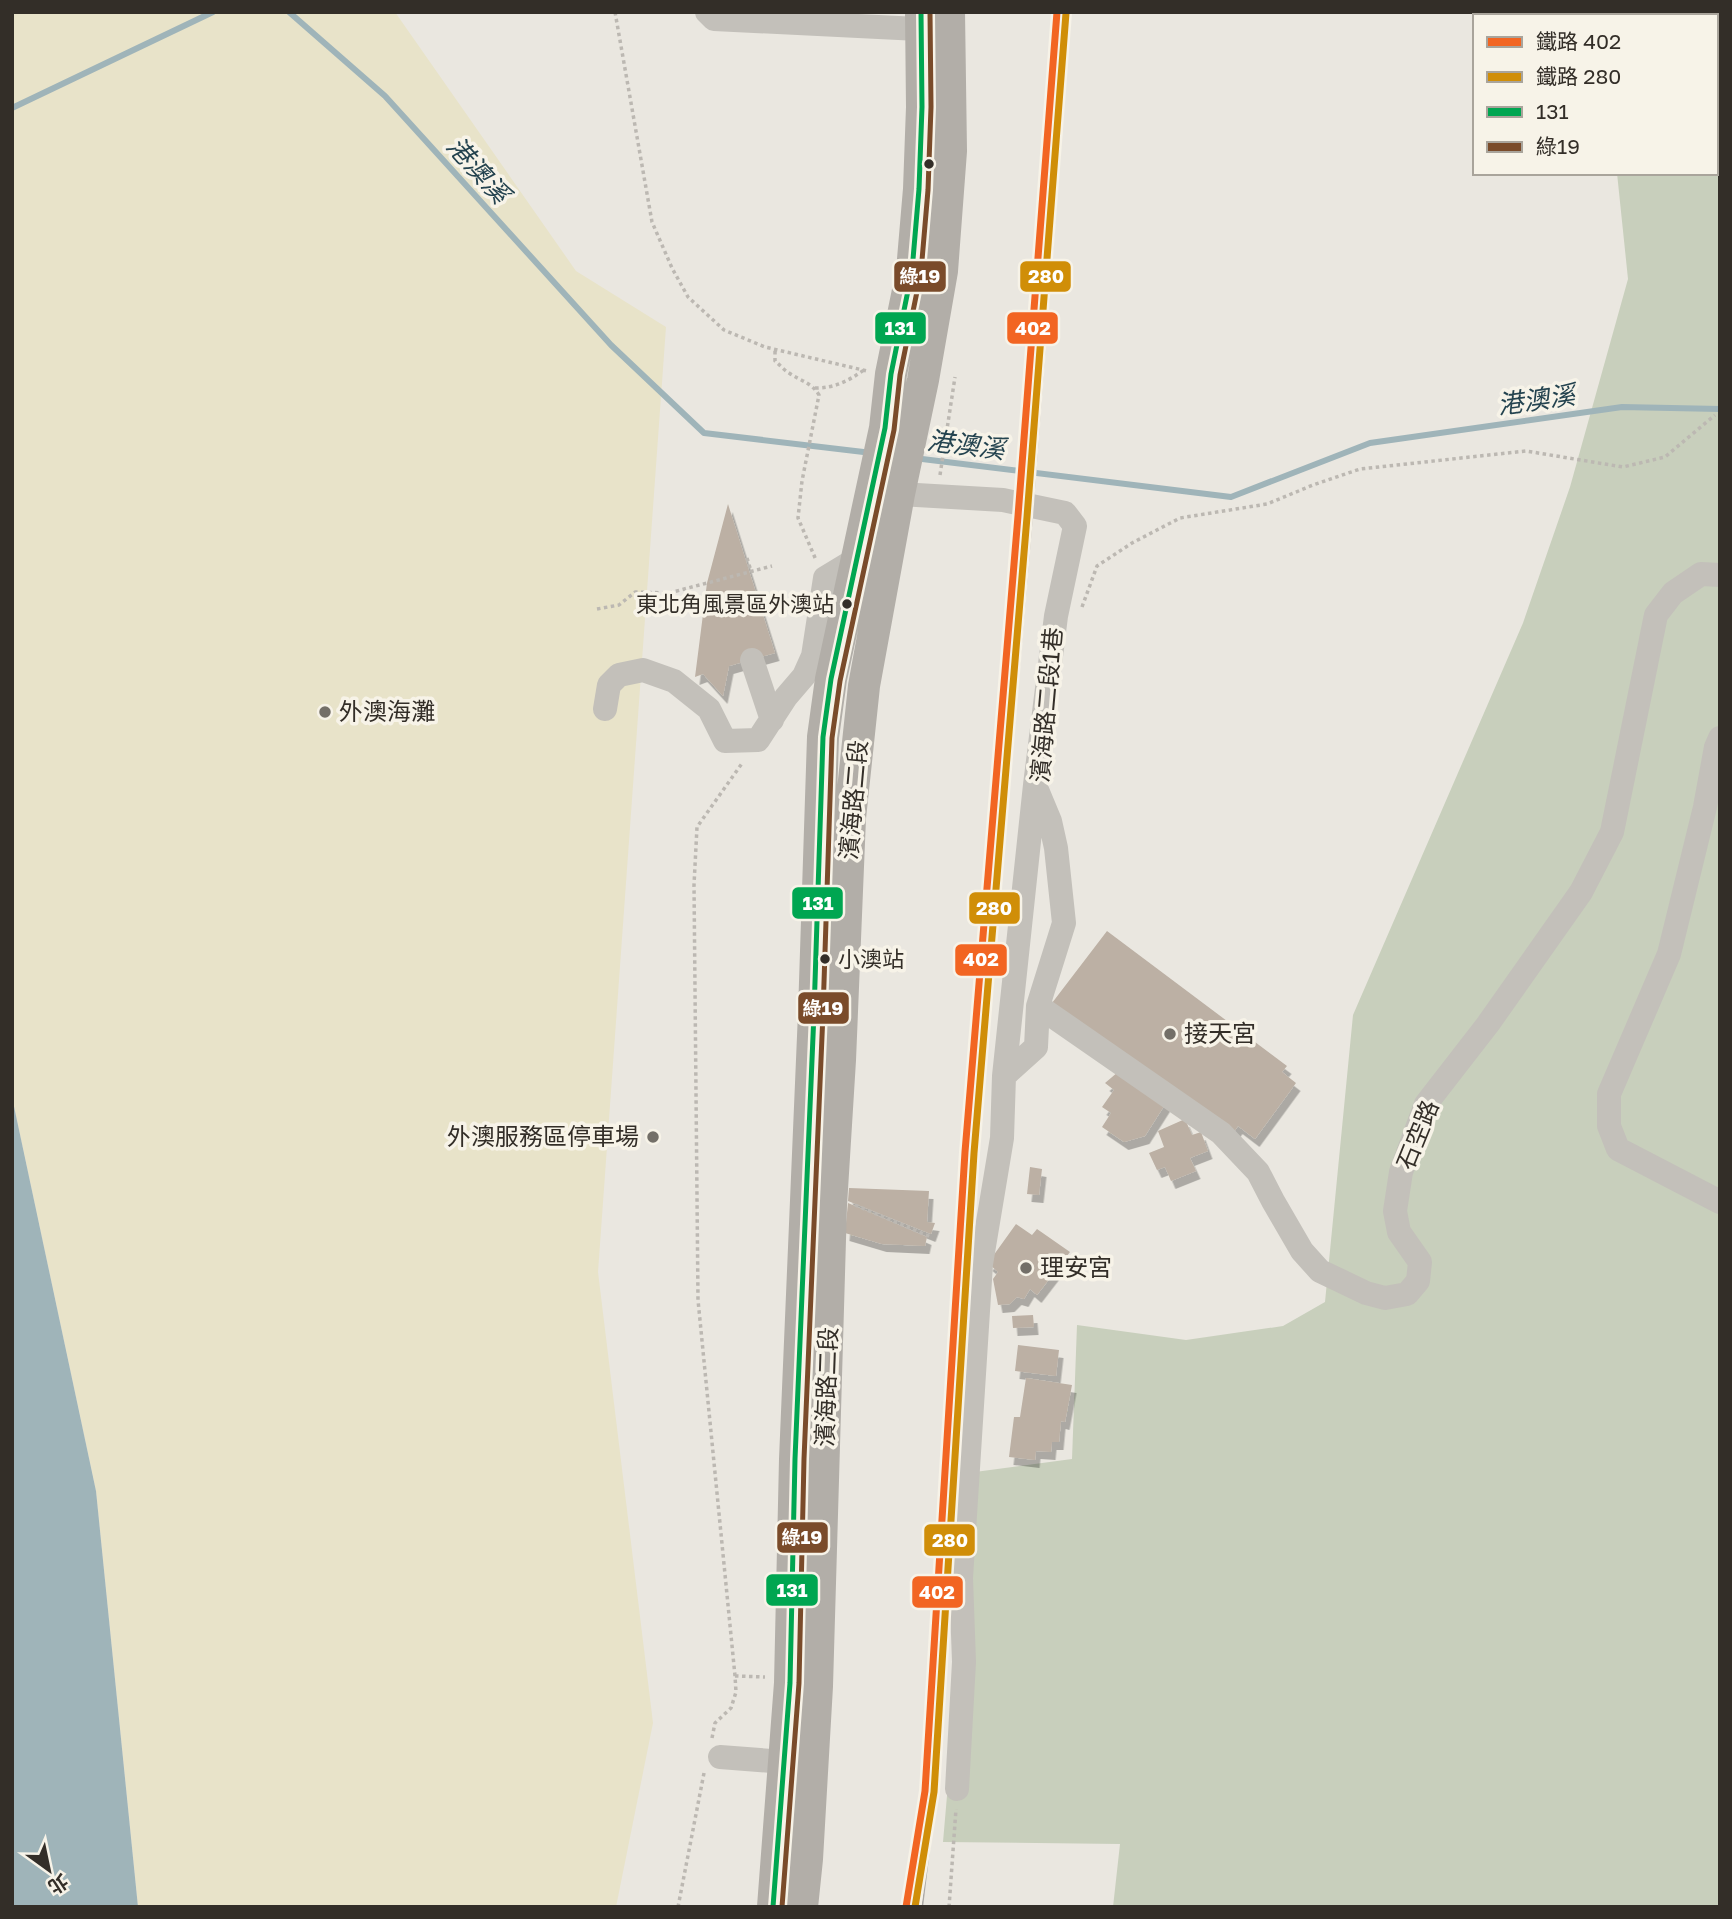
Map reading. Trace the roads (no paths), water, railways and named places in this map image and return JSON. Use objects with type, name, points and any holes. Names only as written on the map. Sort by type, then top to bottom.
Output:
[{"type":"main road","points":[[885,493],[899,429],[942,271],[951,151],[935,21]]},
{"type":"main road","name":"濱海路二段","points":[[836,818],[817,677],[858,558],[885,493]]},
{"type":"main road","name":"濱海路二段","points":[[773,1907],[794,1682],[827,1203],[826,1062],[836,818],[864,686],[885,493]]},
{"type":"main road","name":"濱海路二段","points":[[794,1682],[807,1859],[802,1907]]},
{"type":"street","points":[[706,12],[714,19],[935,21]]},
{"type":"street","name":"濱海路二段1巷","points":[[885,493],[1003,500],[1065,513],[1075,526],[1056,616],[1035,785],[1050,821],[1056,848],[1065,923],[1038,1006],[1036,1047],[1004,1076]]},
{"type":"street","points":[[605,709],[609,685],[619,675],[643,670],[674,681],[709,709],[724,741],[765,730],[793,703],[812,679],[817,677],[813,656],[825,578],[858,558]]},
{"type":"street","name":"石空路","points":[[1038,1006],[1221,1133],[1258,1172],[1302,1251],[1320,1271],[1366,1293],[1385,1298],[1407,1294],[1418,1282],[1420,1262],[1399,1233],[1395,1210],[1401,1172],[1426,1104],[1488,1024],[1581,892],[1612,832],[1656,615],[1673,593],[1702,574],[1720,575]]},
{"type":"street","points":[[752,660],[765,730]]},
{"type":"street","points":[[1720,738],[1716,747],[1706,807],[1669,954],[1609,1094],[1609,1126],[1618,1149],[1720,1202]]},
{"type":"street","points":[[957,1789],[964,1662],[961,1578],[981,1264],[1002,1138],[1004,1076],[1035,785]]},
{"type":"street","points":[[712,1756],[785,1762]]},
{"type":"waterway","name":"港澳溪","points":[[12,108],[213,12]]},
{"type":"waterway","name":"港澳溪","points":[[289,12],[385,96],[611,345],[704,433],[872,453]]},
{"type":"waterway","name":"港澳溪","points":[[914,458],[1231,497],[1370,443],[1622,407],[1720,409]]},
{"type":"railway","points":[[919,1907],[933,1792],[974,1153],[1029,516],[1067,12]]},
{"type":"rail line","name":"402","points":[[906,1907],[925,1791],[965,1152],[1057,12]]},
{"type":"rail line","name":"280","points":[[915,1907],[934,1792],[974,1153],[1066,13]]},
{"type":"place","name":"東北角風景區外澳站","points":[[847,604]]},
{"type":"place","name":"外澳海灘","points":[[325,712]]},
{"type":"place","name":"小澳站","points":[[825,959]]},
{"type":"place","name":"接天宮","points":[[1170,1034]]},
{"type":"place","name":"外澳服務區停車場","points":[[653,1137]]},
{"type":"place","name":"理安宮","points":[[1026,1268]]}]
